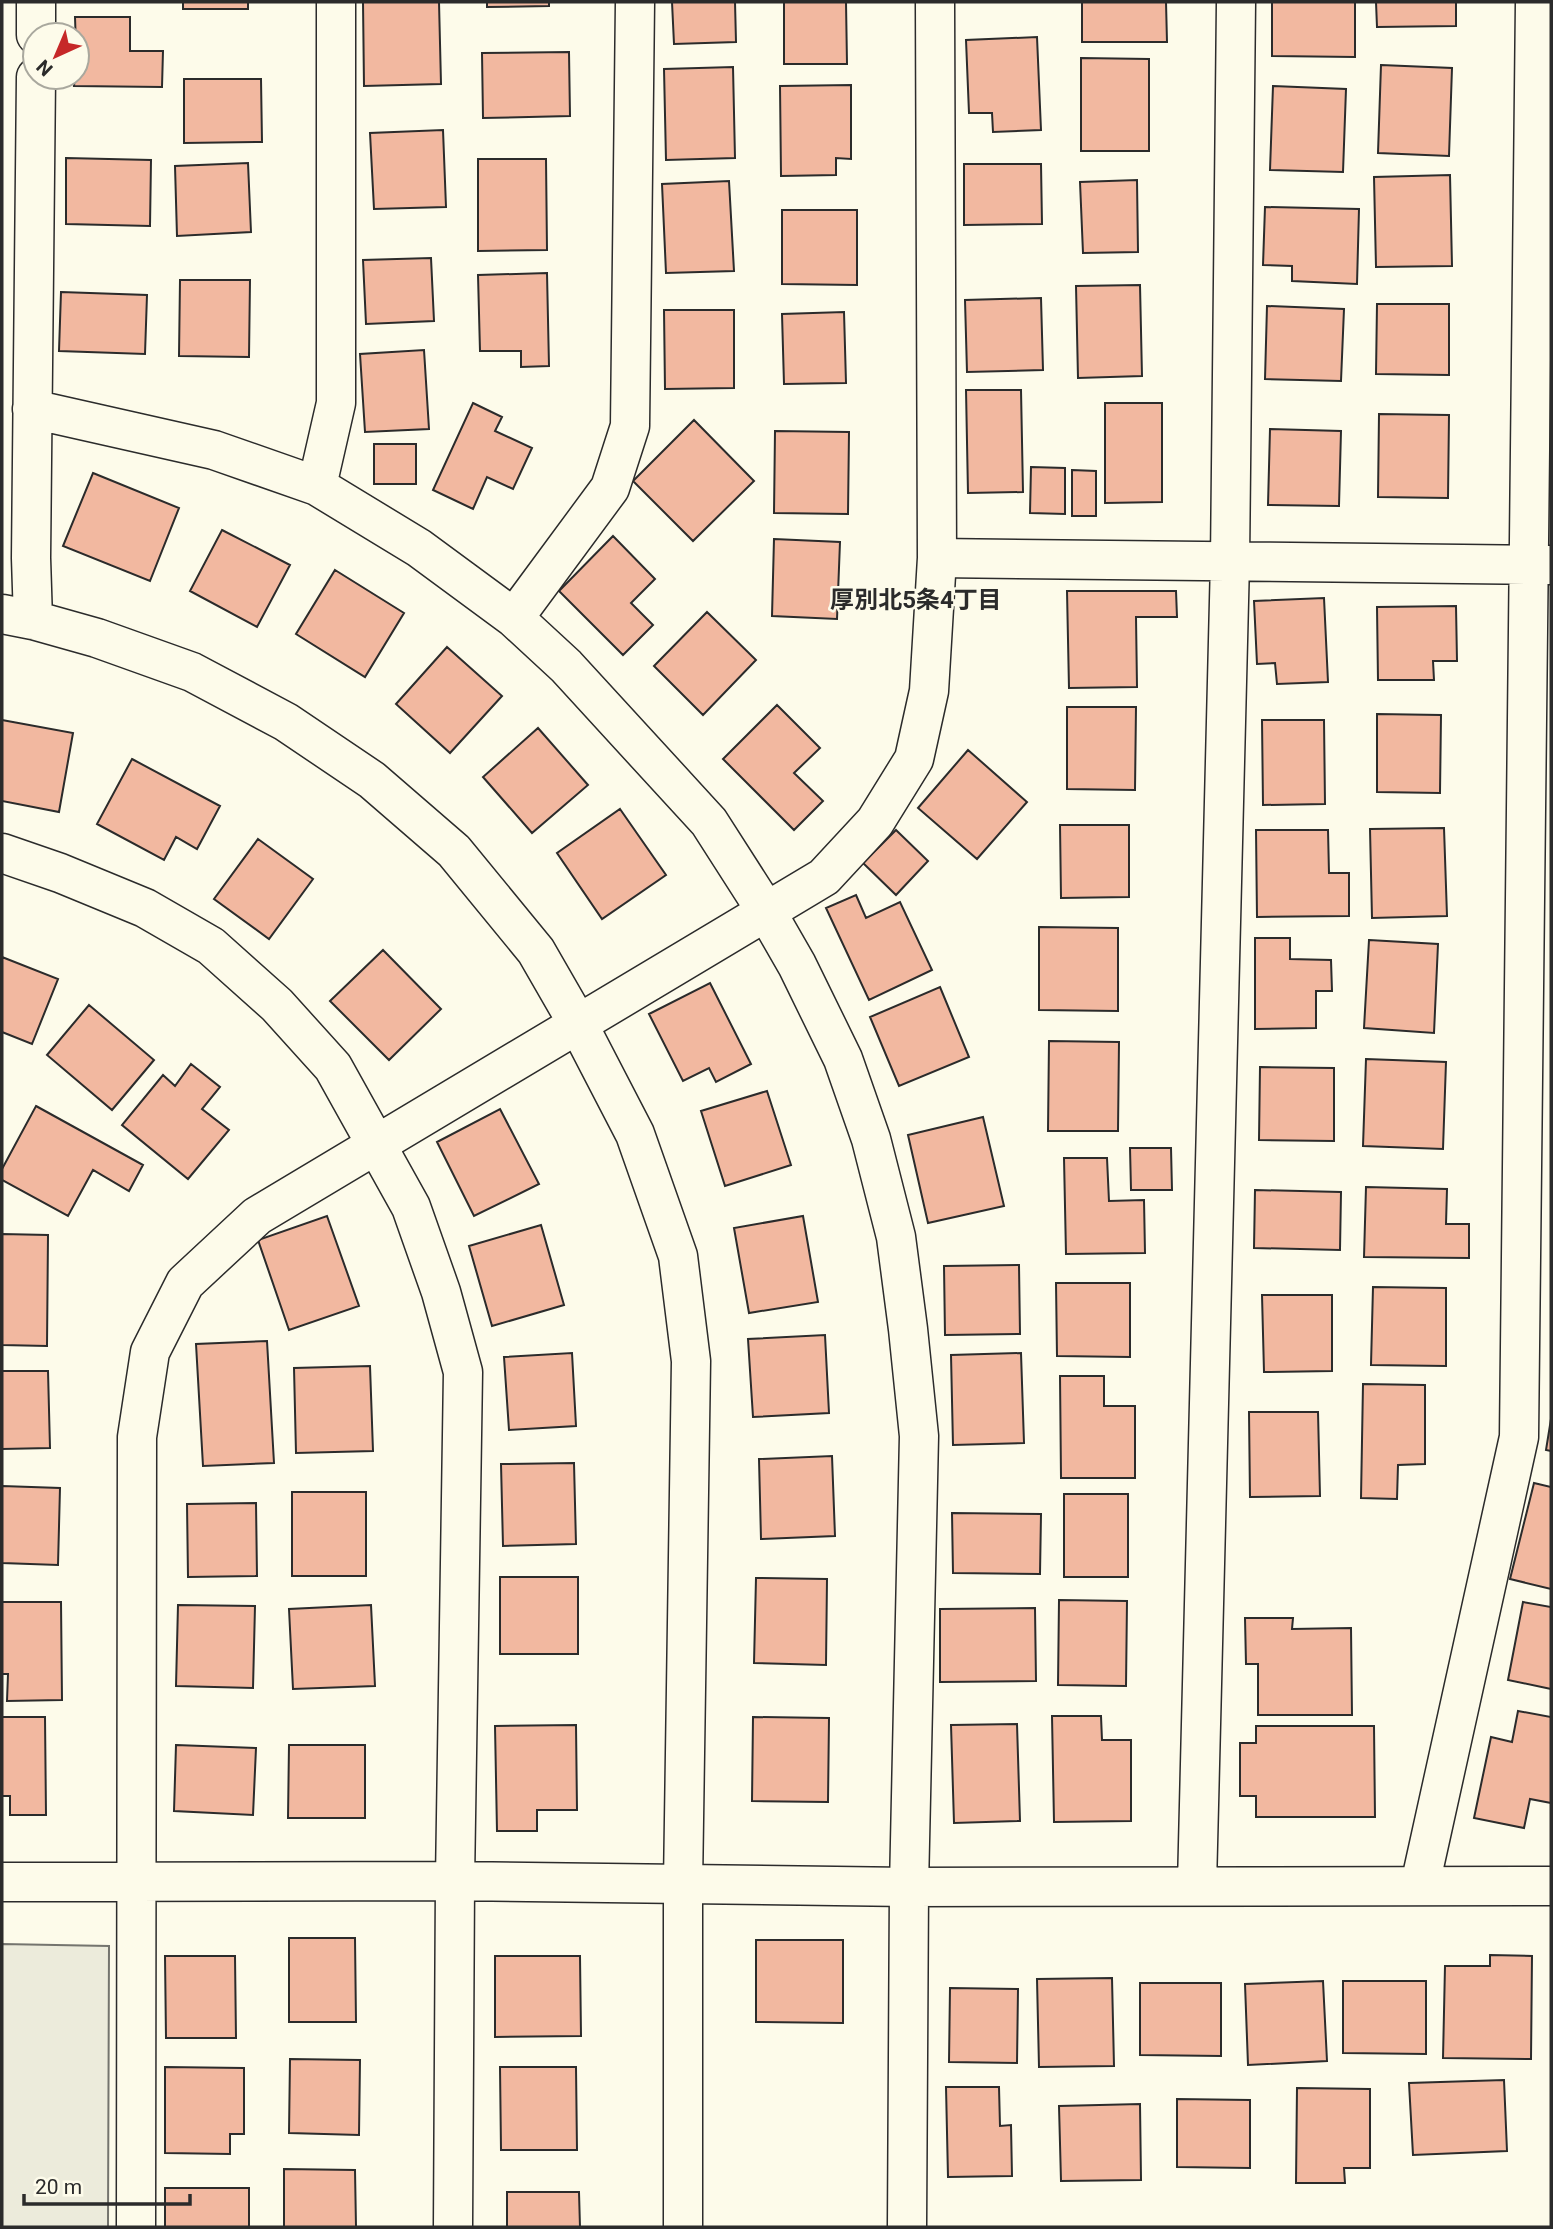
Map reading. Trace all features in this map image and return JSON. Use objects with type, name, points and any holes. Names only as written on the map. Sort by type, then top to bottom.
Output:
[{"type":"street","points":[[36,2],[36,21]]},
{"type":"street","points":[[317,486],[336,403],[336,2]]},
{"type":"street","points":[[513,618],[610,488],[630,426],[635,2]]},
{"type":"street","points":[[136,2227],[137,1437],[150,1352],[185,1283],[257,1216],[824,877],[875,822],[914,759],[929,691],[937,558],[935,2]]},
{"type":"street","points":[[1197,1885],[1230,561],[1236,2]]},
{"type":"street","points":[[1420,1885],[1519,1437],[1540,565],[1535,2]]},
{"type":"street","points":[[36,91],[32,410],[17,617],[97,638],[192,672],[286,722],[372,780],[454,851],[536,951],[578,1024],[635,1134],[678,1256],[691,1362],[683,1885],[683,2227]]},
{"type":"street","points":[[32,410],[214,450],[317,486],[419,548],[513,618],[566,666],[709,822],[797,965],[843,1059],[871,1139],[896,1237],[919,1436],[909,1886],[907,2227]]},
{"type":"street","points":[[937,558],[1540,565]]},
{"type":"street","points":[[2,853],[60,873],[145,908],[211,946],[277,1005],[333,1067],[378,1144],[411,1207],[441,1292],[463,1372],[453,2227]]},
{"type":"street","points":[[2,1882],[455,1881],[683,1885],[1551,1886]]},
{"type":"shaded area","points":[[2,1944],[109,1946],[108,2227],[2,2227]]},
{"type":"building","points":[[183,2],[248,2],[248,9],[183,9]]},
{"type":"building","points":[[363,2],[439,2],[441,84],[364,86]]},
{"type":"building","points":[[487,2],[549,2],[549,6],[487,7]]},
{"type":"building","points":[[672,2],[735,2],[736,42],[674,44]]},
{"type":"building","points":[[784,2],[846,2],[847,64],[784,64]]},
{"type":"building","points":[[1082,2],[1166,2],[1167,42],[1082,42]]},
{"type":"building","points":[[1272,2],[1355,2],[1355,57],[1272,56]]},
{"type":"building","points":[[1376,2],[1456,2],[1456,26],[1377,27]]},
{"type":"building","points":[[75,17],[130,17],[130,51],[163,51],[162,87],[91,86],[91,21],[75,21]]},
{"type":"building","points":[[1037,37],[1041,130],[993,132],[992,113],[969,113],[966,40]]},
{"type":"building","points":[[569,52],[570,116],[483,118],[482,53]]},
{"type":"building","points":[[1081,58],[1149,59],[1149,151],[1081,151]]},
{"type":"building","points":[[1381,65],[1452,68],[1449,156],[1378,153]]},
{"type":"building","points":[[733,67],[735,158],[666,160],[664,69]]},
{"type":"building","points":[[184,79],[261,79],[262,142],[184,143]]},
{"type":"building","points":[[851,85],[851,159],[836,158],[836,175],[781,176],[780,86]]},
{"type":"building","points":[[1273,86],[1346,89],[1343,172],[1270,170]]},
{"type":"building","points":[[443,130],[446,207],[374,209],[370,133]]},
{"type":"building","points":[[66,158],[151,160],[150,226],[66,224]]},
{"type":"building","points":[[478,159],[546,159],[547,250],[478,251]]},
{"type":"building","points":[[248,163],[251,232],[177,236],[175,166]]},
{"type":"building","points":[[964,164],[1041,164],[1042,224],[964,225]]},
{"type":"building","points":[[1450,175],[1452,266],[1376,267],[1374,177]]},
{"type":"building","points":[[1137,180],[1138,252],[1083,253],[1080,182]]},
{"type":"building","points":[[729,181],[734,271],[666,273],[662,184]]},
{"type":"building","points":[[1265,207],[1359,209],[1357,284],[1292,281],[1292,266],[1263,265]]},
{"type":"building","points":[[782,210],[857,210],[857,285],[782,284]]},
{"type":"building","points":[[431,258],[434,321],[366,324],[363,260]]},
{"type":"building","points":[[547,273],[549,366],[521,367],[521,351],[480,351],[478,275]]},
{"type":"building","points":[[180,280],[250,280],[249,357],[179,356]]},
{"type":"building","points":[[1140,285],[1142,376],[1078,378],[1076,286]]},
{"type":"building","points":[[61,292],[147,295],[145,354],[59,351]]},
{"type":"building","points":[[1041,298],[1043,370],[967,372],[965,300]]},
{"type":"building","points":[[1377,304],[1449,304],[1449,375],[1376,374]]},
{"type":"building","points":[[1267,306],[1344,309],[1341,381],[1265,379]]},
{"type":"building","points":[[664,310],[734,310],[734,388],[665,389]]},
{"type":"building","points":[[844,312],[846,383],[784,384],[782,314]]},
{"type":"building","points":[[424,350],[429,429],[365,432],[360,354]]},
{"type":"building","points":[[966,390],[1021,390],[1023,492],[968,493]]},
{"type":"building","points":[[473,403],[502,417],[495,431],[532,448],[513,489],[487,477],[473,509],[433,490]]},
{"type":"building","points":[[1105,403],[1162,403],[1162,502],[1105,503]]},
{"type":"building","points":[[1379,414],[1449,415],[1448,498],[1378,497]]},
{"type":"building","points":[[694,420],[754,481],[693,541],[633,481]]},
{"type":"building","points":[[1270,429],[1341,431],[1339,506],[1268,505]]},
{"type":"building","points":[[775,431],[849,432],[848,514],[774,513]]},
{"type":"building","points":[[374,444],[416,444],[416,484],[374,484]]},
{"type":"building","points":[[1031,467],[1065,468],[1065,514],[1030,513]]},
{"type":"building","points":[[1072,470],[1096,471],[1096,516],[1072,516]]},
{"type":"building","points":[[93,473],[179,508],[150,581],[63,546]]},
{"type":"building","points":[[222,530],[290,565],[257,627],[190,591]]},
{"type":"building","points":[[613,536],[655,579],[631,603],[653,625],[623,655],[559,591]]},
{"type":"building","points":[[774,539],[840,542],[837,619],[772,616]]},
{"type":"building","points":[[335,570],[404,613],[365,677],[296,634]]},
{"type":"building","points":[[1067,591],[1176,591],[1177,617],[1136,617],[1137,687],[1069,688]]},
{"type":"building","points":[[1324,598],[1328,682],[1277,684],[1275,663],[1257,664],[1254,601]]},
{"type":"building","points":[[1456,606],[1457,661],[1433,661],[1434,680],[1378,680],[1377,607]]},
{"type":"building","points":[[707,612],[756,660],[703,715],[654,666]]},
{"type":"building","points":[[447,647],[502,696],[450,753],[396,704]]},
{"type":"building","points":[[777,705],[820,748],[794,773],[823,801],[794,830],[723,759]]},
{"type":"building","points":[[1067,707],[1136,707],[1135,790],[1067,789]]},
{"type":"building","points":[[1377,714],[1441,715],[1440,793],[1377,792]]},
{"type":"building","points":[[2,720],[73,733],[59,812],[2,801]]},
{"type":"building","points":[[1262,720],[1324,720],[1325,804],[1263,805]]},
{"type":"building","points":[[538,728],[588,785],[532,833],[483,777]]},
{"type":"building","points":[[968,750],[1027,802],[977,859],[918,808]]},
{"type":"building","points":[[132,759],[220,806],[197,849],[176,837],[164,860],[97,824]]},
{"type":"building","points":[[620,809],[666,875],[602,919],[557,853]]},
{"type":"building","points":[[1060,825],[1129,825],[1129,897],[1061,898]]},
{"type":"building","points":[[1444,828],[1447,916],[1372,918],[1370,829]]},
{"type":"building","points":[[896,830],[928,861],[896,895],[863,863]]},
{"type":"building","points":[[1256,830],[1328,830],[1329,873],[1349,873],[1349,916],[1257,917]]},
{"type":"building","points":[[258,839],[313,879],[269,939],[214,899]]},
{"type":"building","points":[[856,895],[866,918],[900,902],[932,970],[869,1000],[826,908]]},
{"type":"building","points":[[1039,927],[1118,928],[1118,1011],[1039,1010]]},
{"type":"building","points":[[1255,938],[1290,938],[1290,959],[1331,960],[1332,991],[1316,991],[1316,1028],[1255,1029]]},
{"type":"building","points":[[1369,940],[1438,944],[1434,1033],[1364,1028]]},
{"type":"building","points":[[383,950],[441,1009],[389,1060],[330,1001]]},
{"type":"building","points":[[2,957],[58,979],[32,1044],[2,1032]]},
{"type":"building","points":[[710,983],[751,1064],[716,1082],[709,1068],[683,1081],[649,1014]]},
{"type":"building","points":[[940,987],[969,1057],[899,1086],[870,1017]]},
{"type":"building","points":[[89,1005],[154,1060],[112,1110],[47,1055]]},
{"type":"building","points":[[1049,1041],[1119,1042],[1118,1131],[1048,1131]]},
{"type":"building","points":[[1366,1059],[1446,1062],[1443,1149],[1363,1146]]},
{"type":"building","points":[[191,1064],[220,1087],[202,1109],[229,1130],[188,1179],[122,1125],[163,1075],[175,1086]]},
{"type":"building","points":[[1260,1067],[1334,1068],[1334,1141],[1259,1140]]},
{"type":"building","points":[[767,1091],[791,1165],[725,1186],[701,1111]]},
{"type":"building","points":[[36,1106],[143,1165],[129,1191],[93,1170],[68,1216],[2,1180],[2,1169]]},
{"type":"building","points":[[500,1109],[539,1184],[474,1216],[437,1142]]},
{"type":"building","points":[[983,1117],[1004,1206],[928,1223],[908,1135]]},
{"type":"building","points":[[1130,1148],[1171,1148],[1172,1190],[1131,1190]]},
{"type":"building","points":[[1064,1158],[1107,1158],[1109,1201],[1144,1200],[1145,1253],[1066,1254]]},
{"type":"building","points":[[1366,1187],[1447,1189],[1446,1224],[1469,1224],[1469,1258],[1364,1257]]},
{"type":"building","points":[[1255,1190],[1341,1192],[1340,1250],[1254,1248]]},
{"type":"building","points":[[327,1216],[359,1306],[289,1330],[258,1240]]},
{"type":"building","points":[[803,1216],[818,1302],[749,1313],[734,1228]]},
{"type":"building","points":[[541,1225],[564,1305],[492,1326],[469,1246]]},
{"type":"building","points":[[2,1234],[48,1235],[47,1346],[2,1345]]},
{"type":"building","points":[[1019,1265],[1020,1334],[945,1335],[944,1266]]},
{"type":"building","points":[[1056,1283],[1130,1283],[1130,1357],[1057,1356]]},
{"type":"building","points":[[1373,1287],[1446,1288],[1446,1366],[1371,1365]]},
{"type":"building","points":[[1262,1295],[1332,1295],[1332,1371],[1264,1372]]},
{"type":"building","points":[[825,1335],[829,1413],[753,1417],[748,1339]]},
{"type":"building","points":[[267,1341],[274,1463],[203,1466],[196,1344]]},
{"type":"building","points":[[572,1353],[576,1426],[509,1430],[504,1357]]},
{"type":"building","points":[[1021,1353],[1024,1443],[953,1445],[951,1355]]},
{"type":"building","points":[[370,1366],[373,1451],[296,1453],[294,1368]]},
{"type":"building","points":[[2,1371],[48,1371],[50,1448],[2,1449]]},
{"type":"building","points":[[1060,1376],[1104,1376],[1104,1406],[1135,1406],[1135,1478],[1061,1478]]},
{"type":"building","points":[[1363,1384],[1425,1385],[1425,1464],[1398,1465],[1397,1499],[1361,1498]]},
{"type":"building","points":[[1249,1412],[1318,1412],[1320,1496],[1250,1497]]},
{"type":"building","points":[[1551,1419],[1551,1451],[1546,1450]]},
{"type":"building","points":[[832,1456],[835,1536],[761,1539],[759,1459]]},
{"type":"building","points":[[574,1463],[576,1544],[503,1546],[501,1464]]},
{"type":"building","points":[[1534,1483],[1551,1487],[1551,1589],[1510,1579]]},
{"type":"building","points":[[2,1486],[60,1488],[58,1565],[2,1563]]},
{"type":"building","points":[[292,1492],[366,1492],[366,1576],[292,1576]]},
{"type":"building","points":[[1064,1494],[1128,1494],[1128,1577],[1064,1577]]},
{"type":"building","points":[[256,1503],[257,1576],[188,1577],[187,1504]]},
{"type":"building","points":[[952,1513],[1041,1514],[1040,1574],[953,1573]]},
{"type":"building","points":[[500,1577],[578,1577],[578,1654],[500,1654]]},
{"type":"building","points":[[756,1578],[827,1579],[826,1665],[754,1663]]},
{"type":"building","points":[[1059,1600],[1127,1601],[1126,1686],[1058,1685]]},
{"type":"building","points":[[2,1602],[61,1602],[62,1700],[7,1701],[8,1674],[2,1674]]},
{"type":"building","points":[[1523,1602],[1551,1607],[1551,1689],[1508,1680]]},
{"type":"building","points":[[178,1605],[255,1606],[253,1688],[176,1686]]},
{"type":"building","points":[[371,1605],[375,1686],[293,1689],[289,1609]]},
{"type":"building","points":[[1035,1608],[1036,1681],[940,1682],[940,1609]]},
{"type":"building","points":[[1245,1618],[1293,1618],[1292,1629],[1351,1628],[1352,1715],[1258,1715],[1258,1664],[1246,1664]]},
{"type":"building","points":[[1518,1711],[1551,1717],[1551,1803],[1530,1799],[1524,1828],[1474,1818],[1491,1737],[1512,1742]]},
{"type":"building","points":[[1052,1716],[1101,1716],[1102,1740],[1131,1740],[1131,1821],[1054,1822]]},
{"type":"building","points":[[2,1717],[45,1717],[46,1815],[10,1815],[10,1796],[2,1796]]},
{"type":"building","points":[[753,1717],[829,1718],[828,1802],[752,1801]]},
{"type":"building","points":[[1017,1724],[1020,1821],[954,1823],[951,1725]]},
{"type":"building","points":[[576,1725],[577,1810],[537,1810],[537,1831],[497,1831],[495,1726]]},
{"type":"building","points":[[1256,1726],[1374,1726],[1375,1817],[1256,1817],[1256,1796],[1240,1796],[1240,1743],[1256,1743]]},
{"type":"building","points":[[176,1745],[256,1748],[253,1815],[174,1811]]},
{"type":"building","points":[[289,1745],[365,1745],[365,1818],[288,1818]]},
{"type":"building","points":[[289,1938],[355,1938],[356,2022],[289,2022]]},
{"type":"building","points":[[756,1940],[843,1940],[843,2023],[756,2022]]},
{"type":"building","points":[[1490,1955],[1532,1956],[1531,2059],[1443,2058],[1445,1966],[1490,1966]]},
{"type":"building","points":[[165,1956],[235,1956],[236,2038],[166,2038]]},
{"type":"building","points":[[495,1956],[580,1956],[581,2036],[495,2037]]},
{"type":"building","points":[[1112,1978],[1114,2066],[1039,2067],[1037,1979]]},
{"type":"building","points":[[1323,1981],[1327,2061],[1248,2065],[1245,1984]]},
{"type":"building","points":[[1343,1981],[1426,1981],[1426,2054],[1343,2053]]},
{"type":"building","points":[[1140,1983],[1221,1983],[1221,2056],[1140,2055]]},
{"type":"building","points":[[950,1988],[1018,1989],[1017,2063],[949,2062]]},
{"type":"building","points":[[290,2059],[360,2060],[359,2135],[289,2133]]},
{"type":"building","points":[[165,2067],[244,2068],[244,2134],[230,2134],[230,2154],[165,2153]]},
{"type":"building","points":[[500,2067],[576,2067],[577,2150],[501,2150]]},
{"type":"building","points":[[1504,2080],[1507,2151],[1413,2155],[1409,2083]]},
{"type":"building","points":[[946,2087],[999,2087],[1000,2126],[1011,2125],[1012,2176],[948,2177]]},
{"type":"building","points":[[1297,2088],[1370,2089],[1370,2168],[1344,2168],[1345,2183],[1296,2183]]},
{"type":"building","points":[[1177,2099],[1250,2100],[1250,2168],[1177,2167]]},
{"type":"building","points":[[1140,2104],[1141,2180],[1061,2181],[1059,2106]]},
{"type":"building","points":[[284,2169],[355,2170],[356,2227],[284,2227]]},
{"type":"building","points":[[165,2188],[249,2188],[249,2227],[165,2227]]},
{"type":"building","points":[[507,2192],[579,2192],[580,2227],[507,2227]]},
{"type":"district","name":"厚別北5条4丁目","points":[[916,600]]}]
